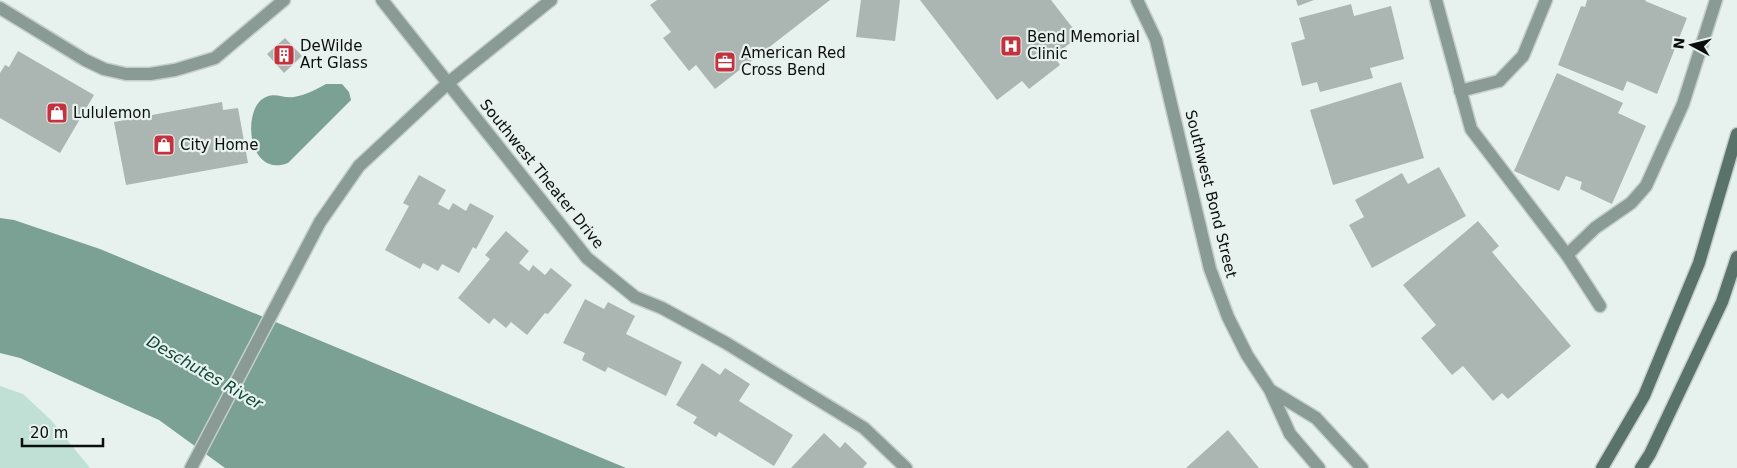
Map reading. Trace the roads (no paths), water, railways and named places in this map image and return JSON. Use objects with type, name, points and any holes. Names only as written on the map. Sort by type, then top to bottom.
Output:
[{"type":"main road","points":[[1602,468],[1644,396],[1699,263],[1737,134]]},
{"type":"main road","points":[[1641,468],[1650,454],[1722,302],[1737,257]]},
{"type":"street","points":[[0,8],[85,60],[104,69],[126,74],[150,74],[175,70],[215,58],[284,0]]},
{"type":"street","name":"Southwest Theater Drive","points":[[382,0],[587,258],[635,297],[662,308],[726,342],[864,428],[906,468]]},
{"type":"street","points":[[191,468],[320,222],[359,166],[448,83],[551,0]]},
{"type":"street","name":"Southwest Bond Street","points":[[1137,0],[1156,40],[1210,269],[1228,317],[1247,355],[1270,390],[1290,434],[1319,468]]},
{"type":"street","points":[[1436,0],[1471,129],[1566,255],[1600,306]]},
{"type":"street","points":[[1460,91],[1499,82],[1522,56],[1546,0]]},
{"type":"street","points":[[1566,255],[1595,228],[1631,202],[1646,186],[1683,104],[1716,0]]},
{"type":"street","name":"Southwest Bond Street","points":[[1270,390],[1316,418],[1362,468]]},
{"type":"water","points":[[326,84],[342,84],[349,92],[351,100],[288,163],[275,165],[265,162],[253,144],[251,131],[255,108],[261,100],[274,95],[298,96]]},
{"type":"water","name":"Deschutes River","points":[[0,218],[14,220],[100,249],[626,468],[225,468],[159,420],[20,358],[0,353]]},
{"type":"place","name":"Bend Memorial Clinic","points":[[1011,46]]},
{"type":"place","name":"DeWilde Art Glass","points":[[284,55]]},
{"type":"place","name":"American Red Cross Bend","points":[[725,62]]},
{"type":"place","name":"Lululemon","points":[[57,113]]},
{"type":"place","name":"City Home","points":[[164,145]]}]
